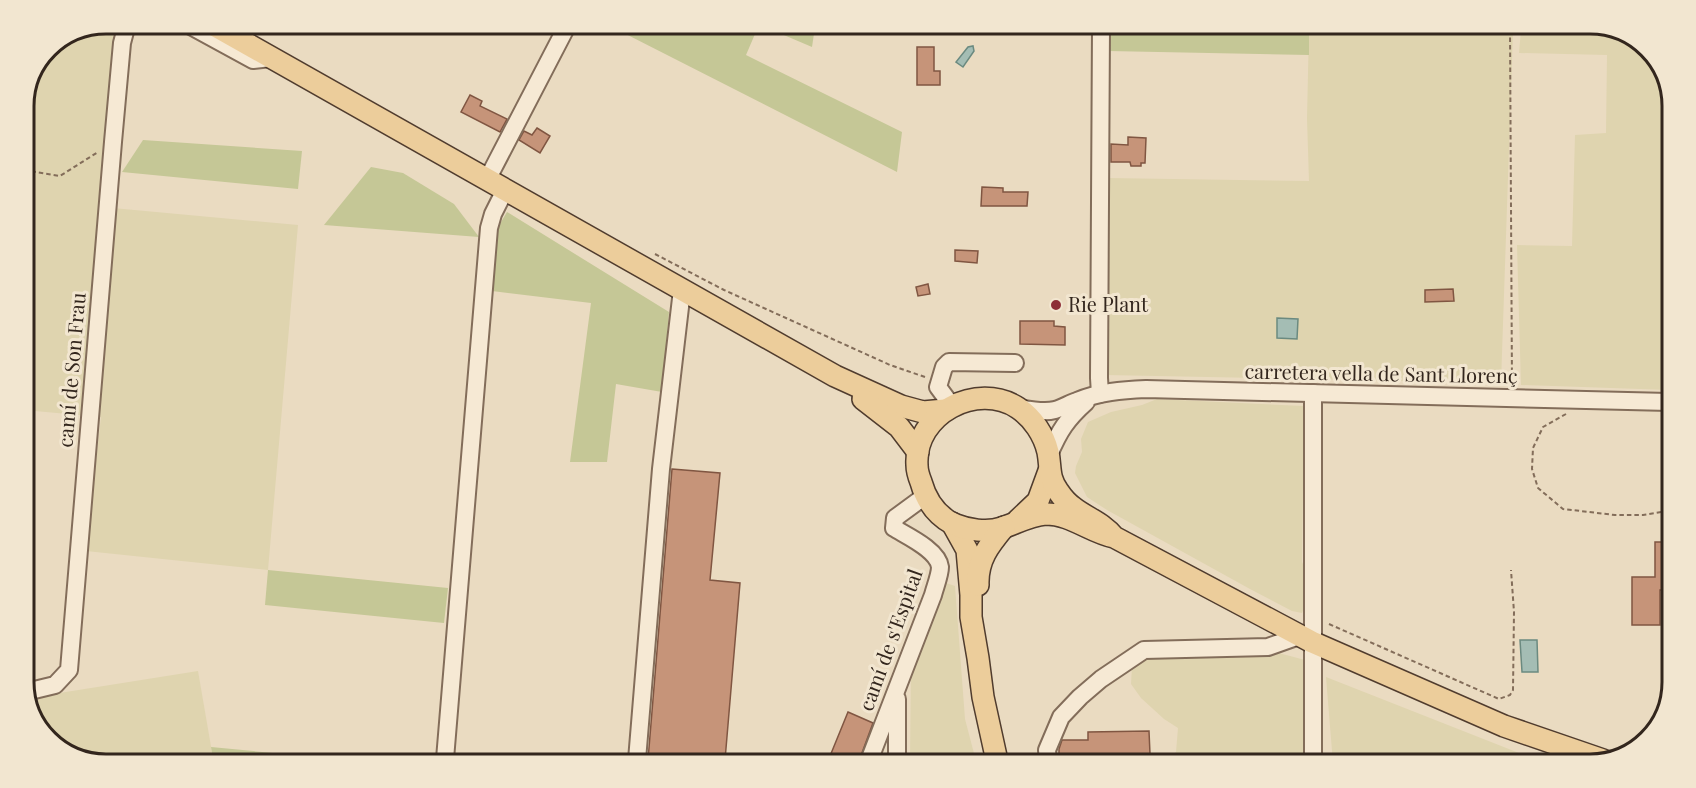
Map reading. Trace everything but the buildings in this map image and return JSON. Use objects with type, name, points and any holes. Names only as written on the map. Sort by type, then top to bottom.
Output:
[{"type":"main road","points":[[230,34],[835,376],[901,406],[923,412],[948,408],[958,403],[982,398],[1008,403],[1018,408],[1033,420],[1045,442],[1049,463],[1059,492],[1073,508],[1107,528],[1114,537]]},
{"type":"main road","points":[[835,376],[843,385],[892,420],[918,452]]},
{"type":"main road","points":[[948,408],[927,429],[918,452],[916,465],[924,496],[934,510],[952,523],[973,530],[996,529],[1046,514],[1067,517],[1102,534],[1114,537],[1305,639],[1504,726],[1585,754]]},
{"type":"main road","points":[[974,630],[977,617],[977,581],[982,556],[988,545],[1038,501],[1049,463]]},
{"type":"main road","points":[[952,523],[967,550],[970,617],[995,754]]},
{"type":"street","name":"camí de Son Frau","points":[[35,690],[55,686],[69,670],[113,142],[124,34]]},
{"type":"street","points":[[205,34],[253,60],[271,57]]},
{"type":"street","points":[[445,754],[489,228],[496,207],[496,185],[563,34]]},
{"type":"street","points":[[1049,463],[1062,428],[1069,417],[1097,394],[1101,34]]},
{"type":"street","points":[[637,754],[661,469],[682,290]]},
{"type":"street","points":[[948,408],[938,387],[944,367],[949,362],[1015,363]]},
{"type":"street","name":"carretera vella de Sant Llorenç","points":[[1018,408],[1056,410],[1097,394],[1146,388],[1662,402]]},
{"type":"street","points":[[1312,754],[1305,639],[1312,617],[1313,393]]},
{"type":"street","name":"camí de s'Espital","points":[[872,754],[933,595],[940,568],[937,558],[928,549],[894,528],[895,518],[924,496]]},
{"type":"street","points":[[1047,754],[1061,717],[1101,680],[1144,650],[1268,647],[1305,639]]},
{"type":"street","points":[[897,688],[897,754]]},
{"type":"path","points":[[1510,34],[1513,398]]},
{"type":"path","points":[[35,172],[60,176],[113,142]]},
{"type":"path","points":[[655,254],[724,290],[812,330],[890,364],[939,382]]},
{"type":"path","points":[[1567,414],[1543,427],[1533,448],[1532,469],[1538,488],[1563,508],[1615,515],[1662,512]]},
{"type":"path","points":[[1312,617],[1499,699],[1510,695],[1513,690],[1514,612],[1511,570]]},
{"type":"shaded area","points":[[114,34],[102,207],[298,225],[268,570],[86,551],[101,417],[35,411],[35,102],[40,79],[47,66],[66,47],[92,36]]},
{"type":"shaded area","points":[[1309,34],[1513,34],[1501,383],[1105,375],[1107,178],[1309,181],[1307,118]]},
{"type":"shaded area","points":[[1521,34],[1604,36],[1633,49],[1647,63],[1658,83],[1661,102],[1661,390],[1521,385],[1517,245],[1572,246],[1575,135],[1606,133],[1607,55],[1519,53]]},
{"type":"shaded area","points":[[1157,399],[1304,406],[1302,562],[1306,571],[1306,603],[1302,613],[1292,611],[1250,589],[1087,497],[1075,473],[1082,452],[1081,439],[1088,422],[1111,412]]},
{"type":"shaded area","points":[[943,582],[955,586],[965,719],[974,754],[910,754],[911,664]]},
{"type":"shaded area","points":[[1275,652],[1305,660],[1305,754],[1173,754],[1176,752],[1178,728],[1164,719],[1141,698],[1131,684],[1132,666],[1139,658]]},
{"type":"shaded area","points":[[198,671],[212,754],[106,754],[79,748],[63,739],[47,722],[36,697]]},
{"type":"shaded area","points":[[1326,677],[1522,754],[1332,754]]},
{"type":"green space","points":[[626,34],[755,34],[746,55],[902,132],[897,172]]},
{"type":"green space","points":[[781,34],[814,34],[812,47]]},
{"type":"green space","points":[[1109,34],[1309,34],[1309,55],[1108,51]]},
{"type":"green space","points":[[143,140],[302,151],[298,189],[122,172]]},
{"type":"green space","points":[[371,167],[403,173],[454,204],[479,237],[324,225]]},
{"type":"green space","points":[[507,212],[669,312],[662,392],[616,384],[607,462],[570,462],[591,303],[492,291],[495,232]]},
{"type":"green space","points":[[268,570],[448,588],[444,623],[265,605]]},
{"type":"green space","points":[[211,747],[284,754],[212,754]]},
{"type":"water","points":[[973,46],[974,51],[963,67],[956,62],[968,47]]},
{"type":"water","points":[[1277,318],[1298,319],[1297,339],[1277,338]]},
{"type":"water","points":[[1520,640],[1537,640],[1538,672],[1522,672]]},
{"type":"place","name":"Rie Plant","points":[[1056,305]]}]
